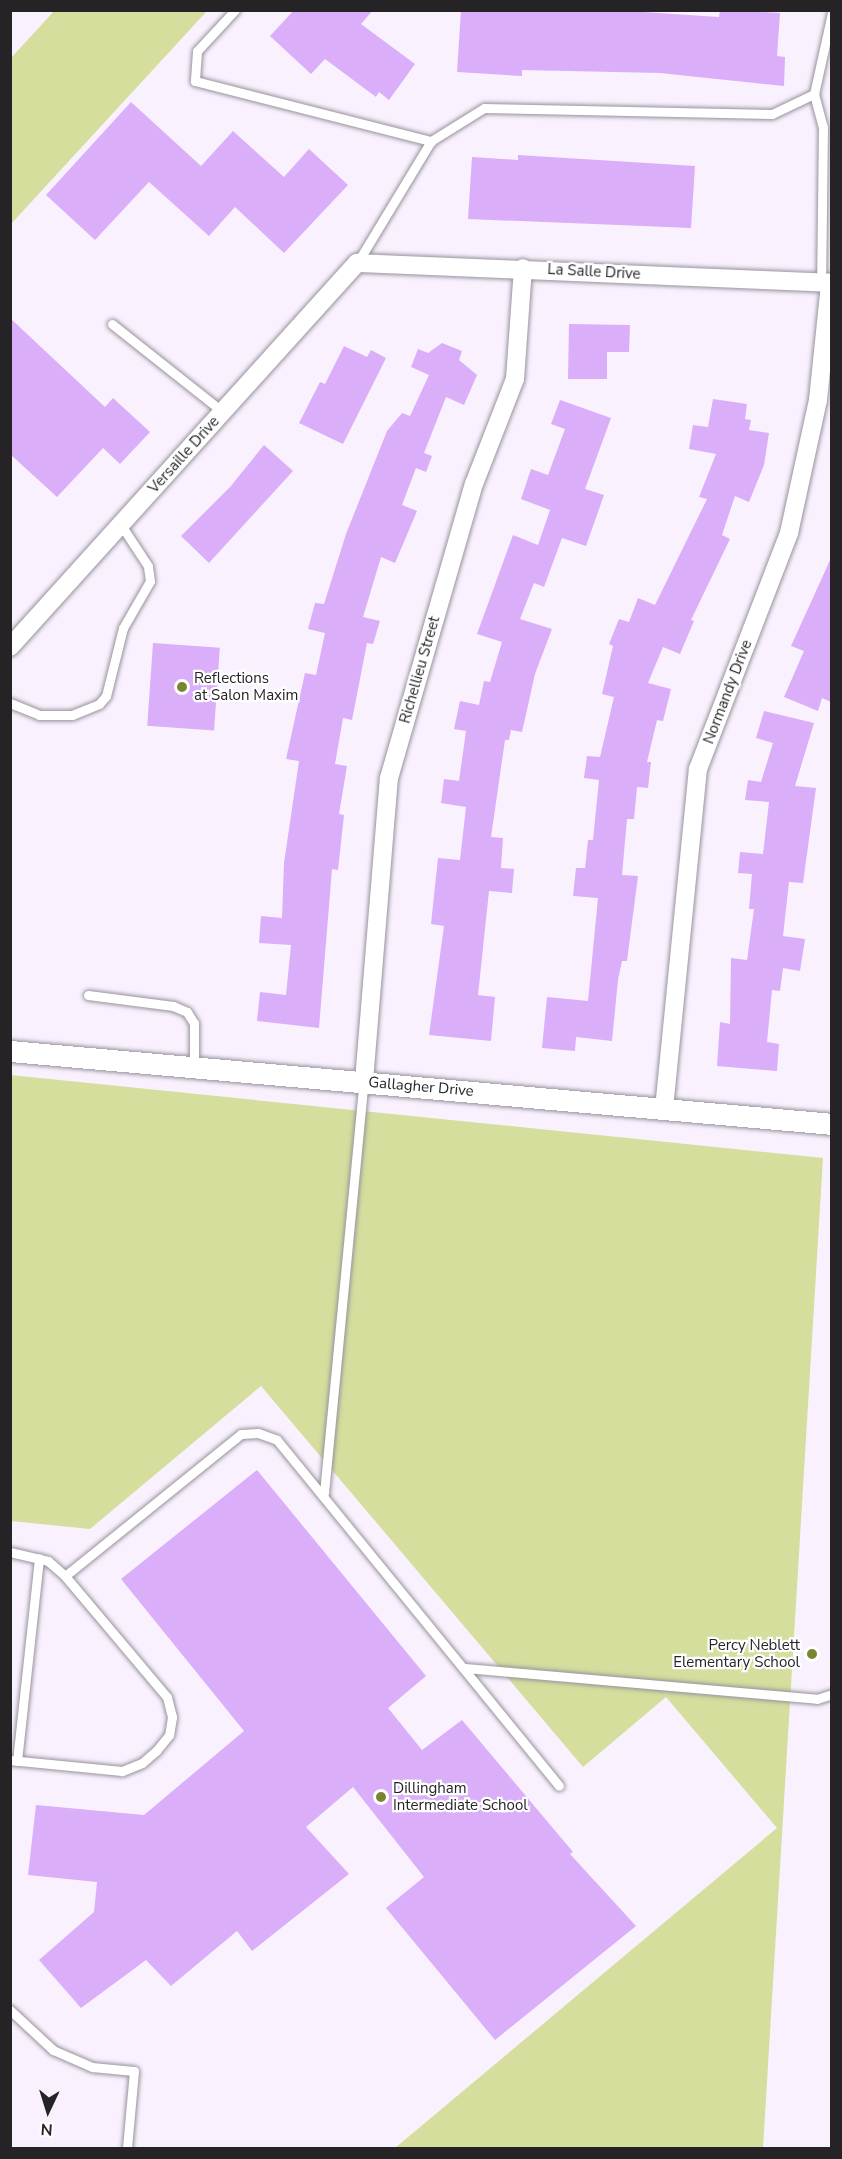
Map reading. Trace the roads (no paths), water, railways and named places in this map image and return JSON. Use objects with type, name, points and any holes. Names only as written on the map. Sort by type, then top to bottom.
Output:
[{"type":"street","name":"La Salle Drive","points":[[357,263],[523,268],[827,283]]},
{"type":"street","name":"Versaille Drive","points":[[10,647],[357,263]]},
{"type":"street","name":"Richellieu Street","points":[[364,1081],[389,778],[474,484],[515,379],[523,268]]},
{"type":"street","name":"Normandy Drive","points":[[664,1109],[698,769],[789,533],[818,400],[827,283]]},
{"type":"street","name":"Gallagher Drive","points":[[10,1051],[831,1124]]},
{"type":"lane","points":[[235,10],[197,51],[195,81],[431,141]]},
{"type":"lane","points":[[827,283],[823,127],[814,94],[831,13]]},
{"type":"lane","points":[[357,263],[431,141],[484,108],[772,114],[814,94]]},
{"type":"lane","points":[[112,324],[223,412]]},
{"type":"lane","points":[[10,703],[39,715],[72,715],[99,704],[106,696],[123,628],[150,580],[148,566],[121,525]]},
{"type":"lane","points":[[88,995],[173,1006],[187,1012],[194,1023],[194,1066]]},
{"type":"lane","points":[[324,1493],[364,1081]]},
{"type":"lane","points":[[65,1576],[241,1434],[258,1433],[277,1440],[324,1493],[558,1786]]},
{"type":"lane","points":[[10,1552],[39,1558],[65,1576],[167,1697],[172,1717],[169,1735],[141,1763],[122,1771],[14,1761],[39,1558]]},
{"type":"lane","points":[[465,1668],[817,1699],[831,1694]]},
{"type":"lane","points":[[10,2010],[53,2050],[92,2067],[134,2071],[127,2148]]},
{"type":"place","name":"Reflections at Salon Maxim","points":[[182,687]]},
{"type":"place","name":"Percy Neblett Elementary School","points":[[812,1654]]},
{"type":"place","name":"Dillingham Intermediate School","points":[[381,1797]]}]
